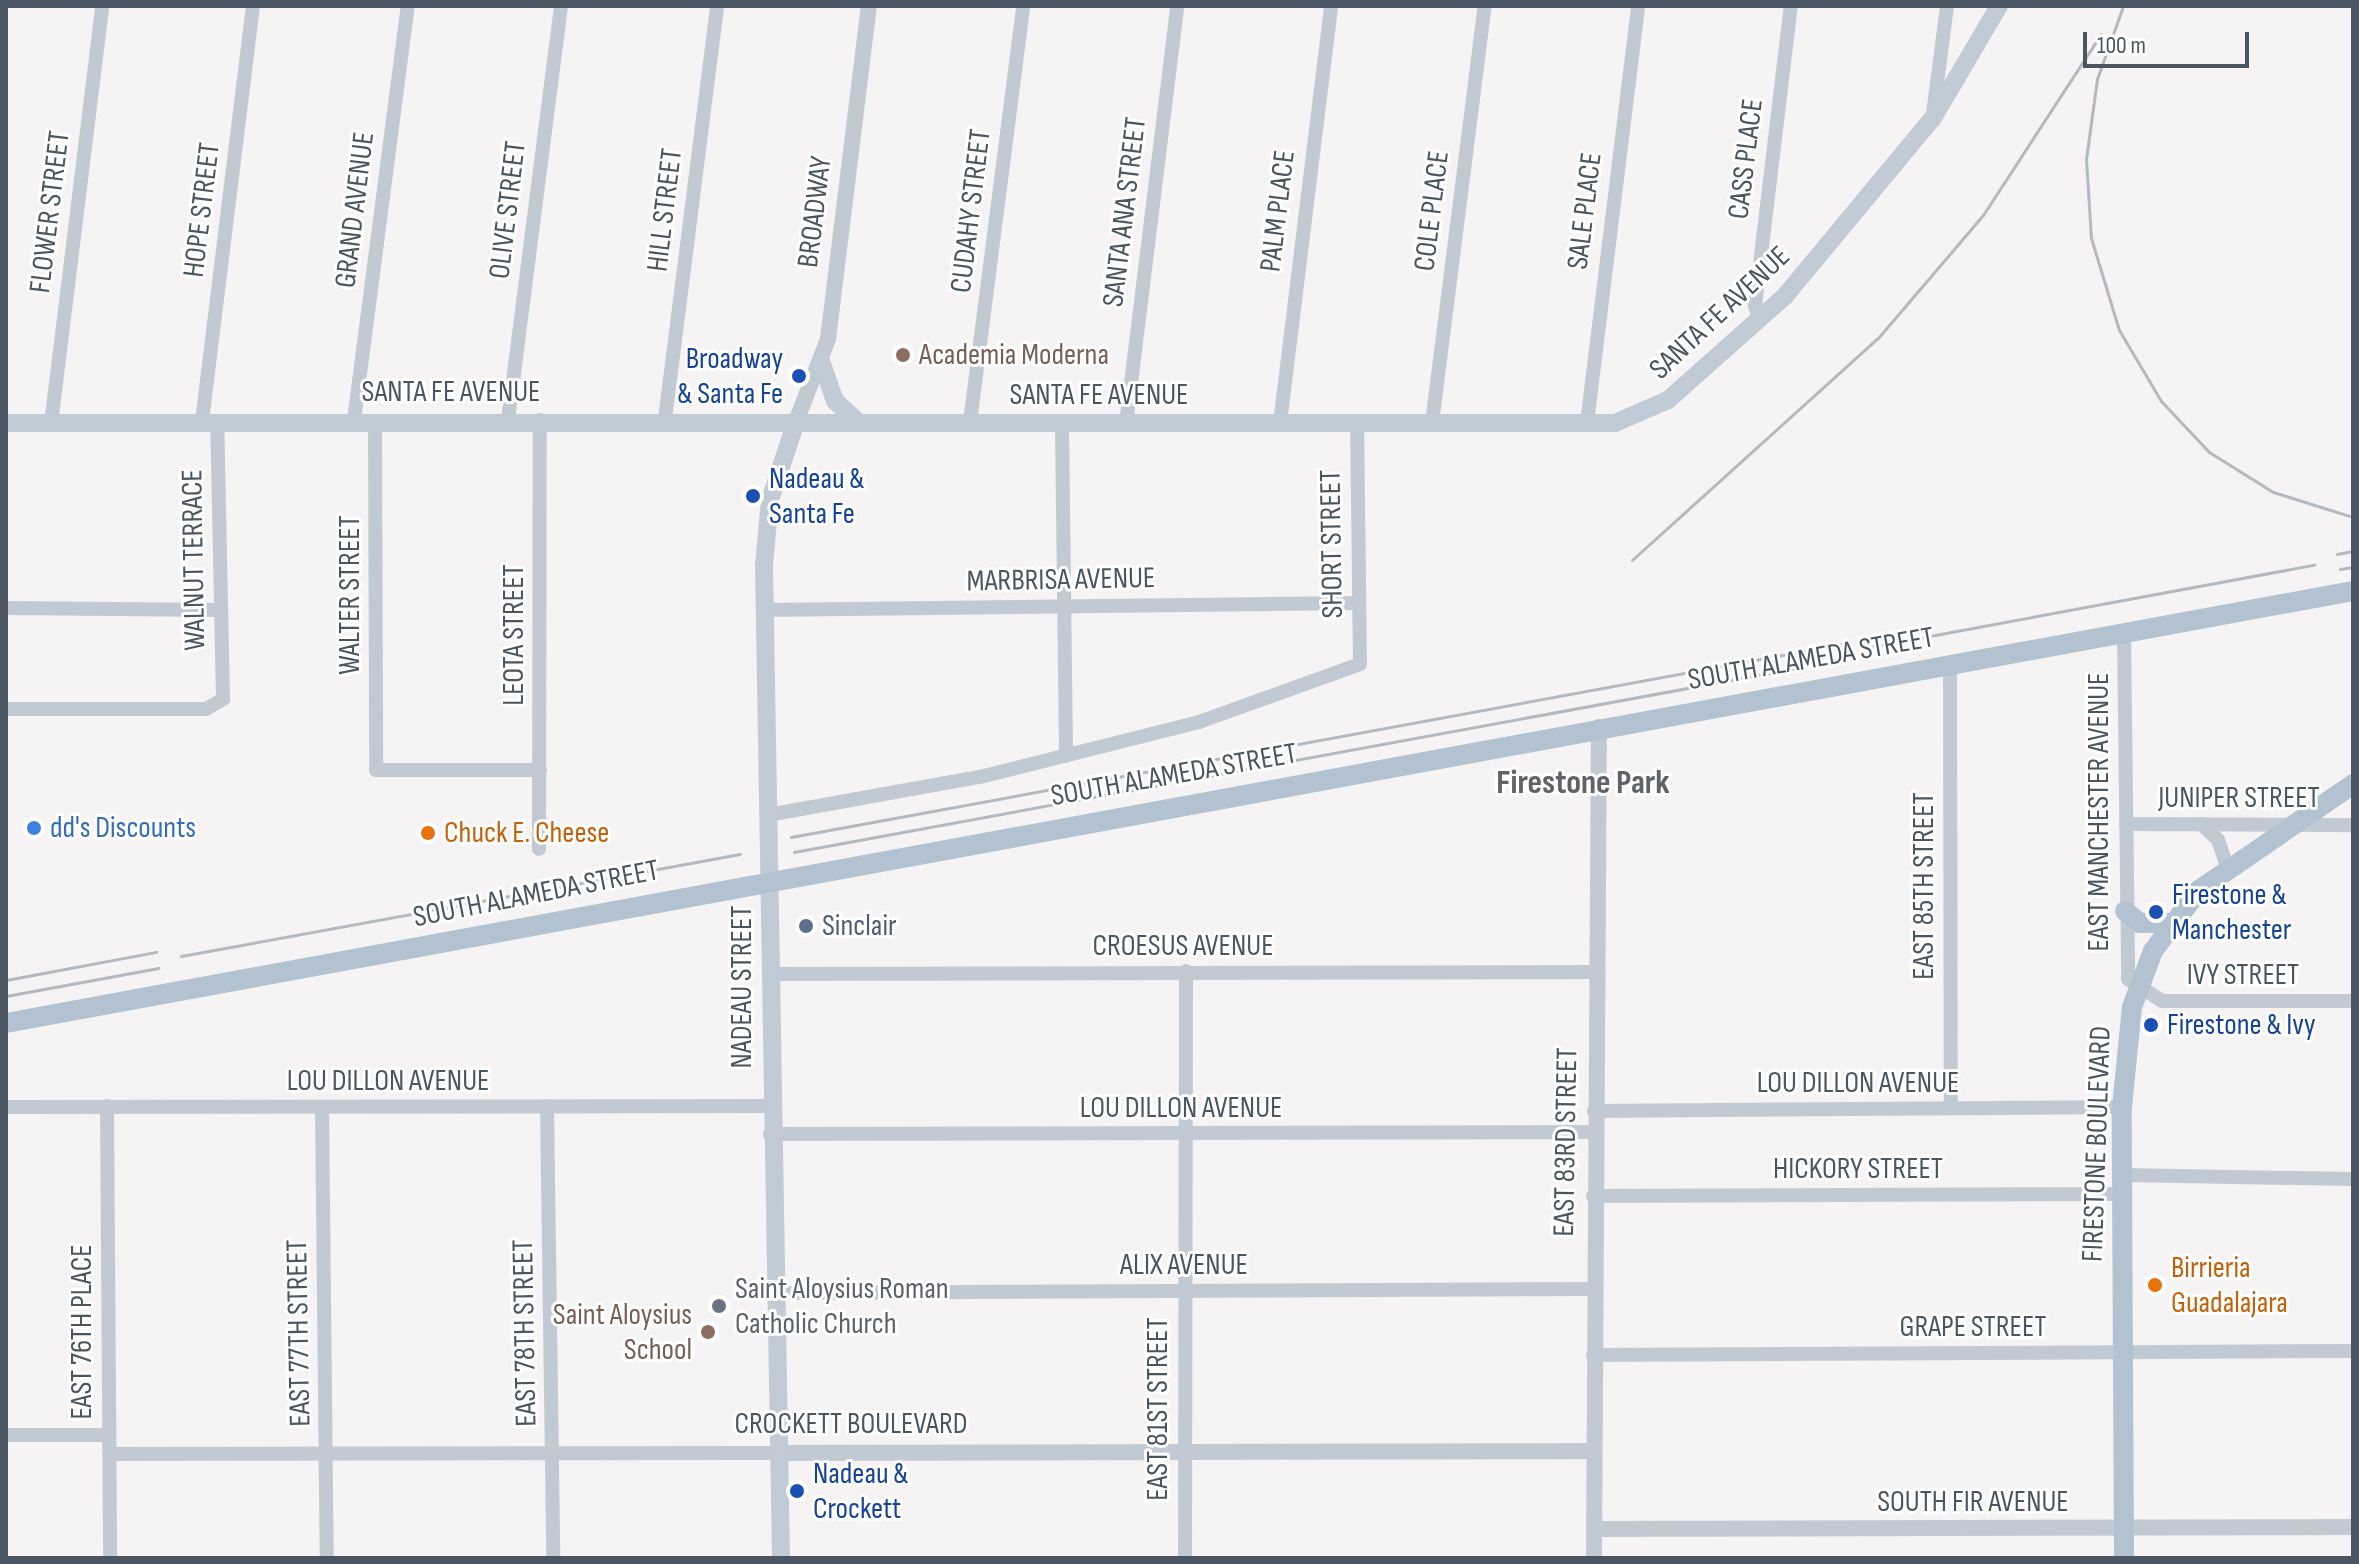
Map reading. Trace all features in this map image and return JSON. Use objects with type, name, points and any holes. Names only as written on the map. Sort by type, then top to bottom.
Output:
[{"type":"main road","name":"SANTA FE AVENUE","points":[[6,423],[665,419],[1062,425],[1615,423],[1668,400],[1760,318],[1841,233],[1933,118],[1999,6]]},
{"type":"main road","points":[[821,361],[835,401],[857,421]]},
{"type":"main road","name":"NADEAU STREET","points":[[781,1558],[781,1453],[770,1134],[771,974],[764,610],[770,500],[797,419]]},
{"type":"main road","name":"SOUTH ALAMEDA STREET","points":[[6,1023],[1599,727],[2353,591]]},
{"type":"main road","name":"FIRESTONE BOULEVARD","points":[[2124,1558],[2122,1107],[2137,990],[2170,923],[2227,866],[2353,784]]},
{"type":"main road","points":[[2125,911],[2140,923],[2170,923]]},
{"type":"street","name":"FLOWER STREET","points":[[51,424],[102,6]]},
{"type":"street","name":"HOPE STREET","points":[[210,421],[253,6]]},
{"type":"street","name":"GRAND AVENUE","points":[[354,420],[408,6]]},
{"type":"street","name":"OLIVE STREET","points":[[508,420],[561,6]]},
{"type":"street","name":"HILL STREET","points":[[665,419],[717,6]]},
{"type":"street","name":"BROADWAY","points":[[797,419],[821,361],[869,6]]},
{"type":"street","name":"CUDAHY STREET","points":[[970,422],[1023,6]]},
{"type":"street","name":"SANTA ANA STREET","points":[[1126,424],[1177,6]]},
{"type":"street","name":"PALM PLACE","points":[[1280,423],[1331,6]]},
{"type":"street","name":"COLE PLACE","points":[[1432,423],[1485,6]]},
{"type":"street","name":"SALE PLACE","points":[[1587,423],[1638,6]]},
{"type":"street","name":"CASS PLACE","points":[[1760,318],[1755,306],[1791,6]]},
{"type":"street","points":[[1933,118],[1947,6]]},
{"type":"street","name":"LEOTA STREET","points":[[539,849],[540,420]]},
{"type":"street","name":"WALNUT TERRACE","points":[[6,709],[206,709],[223,699],[210,421]]},
{"type":"street","name":"WALTER STREET","points":[[375,421],[376,770],[540,770]]},
{"type":"street","name":"SHORT STREET","points":[[1357,423],[1360,664]]},
{"type":"street","points":[[1062,425],[1066,756]]},
{"type":"street","name":"MARBRISA AVENUE","points":[[764,610],[1359,603]]},
{"type":"street","points":[[6,608],[221,610]]},
{"type":"street","name":"EAST MANCHESTER AVENUE","points":[[2124,632],[2124,961],[2137,990]]},
{"type":"street","name":"SOUTH ALAMEDA STREET","points":[[768,815],[1066,756],[1199,722],[1360,664]]},
{"type":"street","name":"EAST 85TH STREET","points":[[1950,665],[1951,1108]]},
{"type":"street","name":"EAST 83RD STREET","points":[[1594,1558],[1591,1132],[1594,1111],[1599,727]]},
{"type":"street","name":"JUNIPER STREET","points":[[2126,824],[2353,825]]},
{"type":"street","points":[[2201,824],[2218,840],[2227,866]]},
{"type":"street","name":"EAST 81ST STREET","points":[[1185,1558],[1186,971]]},
{"type":"street","name":"CROESUS AVENUE","points":[[771,974],[1594,972]]},
{"type":"street","name":"IVY STREET","points":[[2137,990],[2162,1001],[2353,1001]]},
{"type":"street","name":"EAST 76TH PLACE","points":[[107,1106],[110,1558]]},
{"type":"street","name":"EAST 78TH STREET","points":[[547,1106],[553,1558]]},
{"type":"street","name":"LOU DILLON AVENUE","points":[[6,1107],[770,1106]]},
{"type":"street","name":"EAST 77TH STREET","points":[[322,1107],[327,1558]]},
{"type":"street","name":"LOU DILLON AVENUE","points":[[1594,1111],[2122,1107]]},
{"type":"street","name":"LOU DILLON AVENUE","points":[[770,1134],[1591,1132]]},
{"type":"street","name":"HICKORY STREET","points":[[1593,1196],[2353,1179]]},
{"type":"street","name":"ALIX AVENUE","points":[[775,1293],[1593,1289]]},
{"type":"street","name":"GRAPE STREET","points":[[1593,1355],[2353,1351]]},
{"type":"street","points":[[6,1435],[109,1435]]},
{"type":"street","name":"CROCKETT BOULEVARD","points":[[109,1454],[1593,1451]]},
{"type":"street","name":"SOUTH FIR AVENUE","points":[[1594,1529],[2353,1527]]},
{"type":"railway","points":[[2123,6],[2097,79],[2086,159],[2091,238],[2119,330],[2161,401],[2209,452],[2273,492],[2353,517]]},
{"type":"railway","points":[[1632,560],[1878,338],[1983,215],[2101,34]]},
{"type":"railway","points":[[2337,554],[2353,551]]},
{"type":"railway","points":[[1870,647],[2314,565]]},
{"type":"railway","points":[[2340,569],[2353,567]]},
{"type":"railway","points":[[791,837],[1843,644]]},
{"type":"railway","points":[[794,852],[1846,659]]},
{"type":"railway","points":[[181,956],[740,854]]},
{"type":"railway","points":[[6,980],[156,952]]},
{"type":"railway","points":[[6,996],[158,968]]},
{"type":"place","name":"Academia Moderna","points":[[903,355]]},
{"type":"place","name":"Broadway & Santa Fe","points":[[799,376]]},
{"type":"place","name":"Nadeau & Santa Fe","points":[[753,496]]},
{"type":"place","name":"dd's Discounts","points":[[34,828]]},
{"type":"place","name":"Chuck E. Cheese","points":[[428,833]]},
{"type":"place","name":"Firestone & Manchester","points":[[2156,912]]},
{"type":"place","name":"Sinclair","points":[[806,926]]},
{"type":"place","name":"Firestone & Ivy","points":[[2151,1025]]},
{"type":"place","name":"Birrieria Guadalajara","points":[[2155,1285]]},
{"type":"place","name":"Saint Aloysius Roman Catholic Church","points":[[719,1306]]},
{"type":"place","name":"Saint Aloysius School","points":[[708,1332]]},
{"type":"place","name":"Nadeau & Crockett","points":[[797,1491]]},
{"type":"district","name":"Firestone Park","points":[[1583,783]]}]
